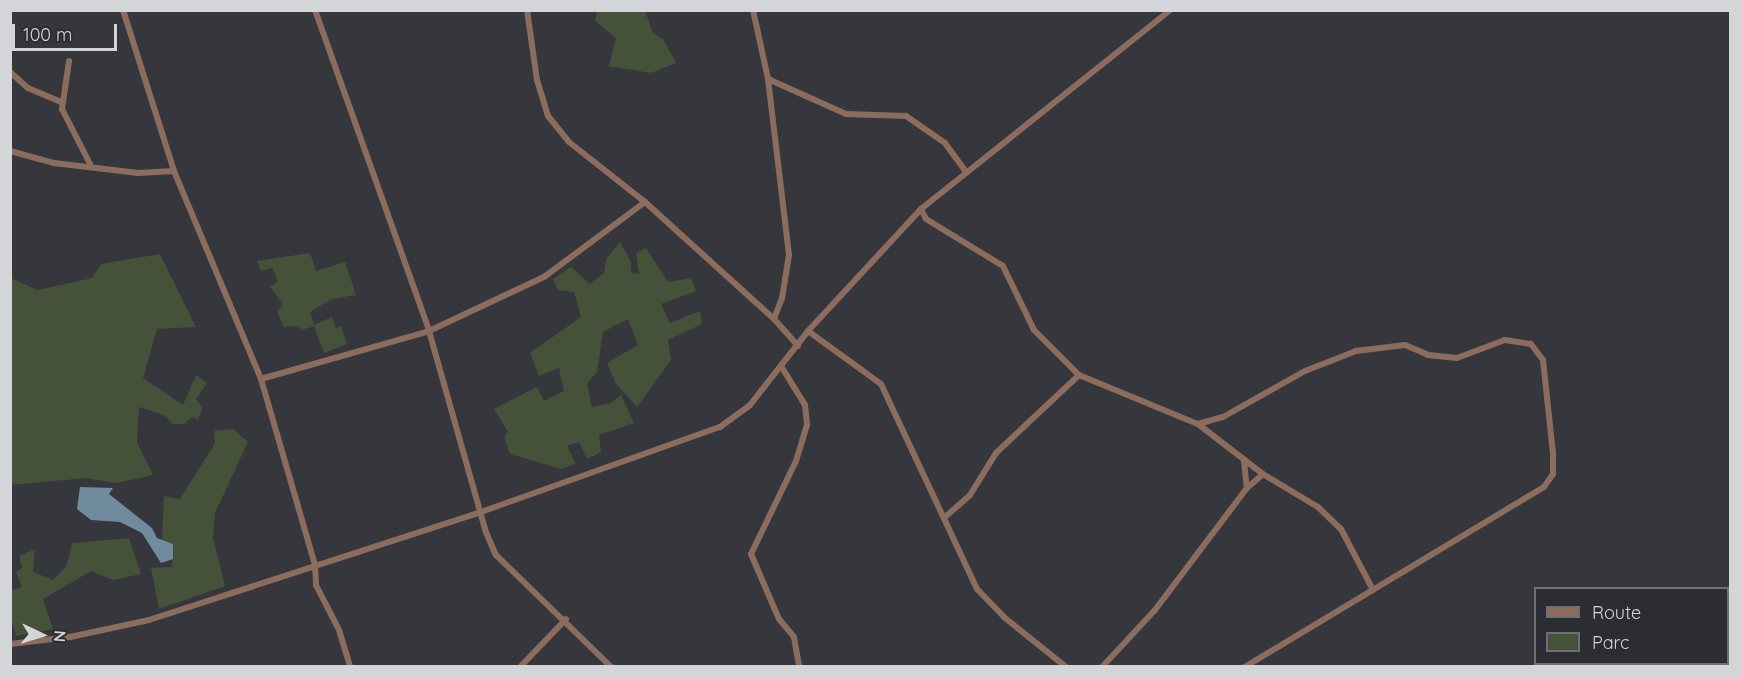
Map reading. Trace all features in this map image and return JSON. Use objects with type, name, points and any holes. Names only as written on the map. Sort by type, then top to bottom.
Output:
[{"type":"street","points":[[123,10],[174,171],[261,379],[315,565],[316,585],[339,630],[350,666]]},
{"type":"street","points":[[315,10],[429,331],[481,512],[496,555],[566,619],[609,666]]},
{"type":"street","points":[[527,10],[537,81],[548,116],[569,142],[645,202],[774,319],[798,346]]},
{"type":"street","points":[[753,10],[768,79],[789,255],[783,298],[774,319]]},
{"type":"street","points":[[10,644],[70,636],[149,620],[481,512],[720,428],[750,405],[808,332],[921,209],[965,171],[1170,10]]},
{"type":"street","points":[[69,61],[62,102],[90,164]]},
{"type":"street","points":[[10,72],[28,88],[62,102]]},
{"type":"street","points":[[768,79],[846,114],[906,116],[945,143],[965,171]]},
{"type":"street","points":[[10,151],[44,161],[90,164],[138,173],[174,171]]},
{"type":"street","points":[[261,379],[429,331],[544,277],[645,202]]},
{"type":"street","points":[[921,209],[926,219],[1003,266],[1034,330],[1079,375],[1198,424],[1263,474],[1318,507],[1341,529],[1373,590]]},
{"type":"street","points":[[808,332],[881,384],[978,589],[1005,618],[1065,666]]},
{"type":"street","points":[[1198,424],[1223,417],[1305,370],[1356,351],[1406,345],[1428,355],[1457,358],[1505,340],[1531,344],[1543,360],[1553,474],[1544,487],[1246,666]]},
{"type":"street","points":[[782,366],[805,405],[807,425],[796,461],[751,554],[779,619],[794,637],[799,666]]},
{"type":"street","points":[[945,517],[970,495],[996,453],[1079,375]]},
{"type":"street","points":[[1244,460],[1247,488]]},
{"type":"street","points":[[1103,666],[1155,610],[1247,488],[1263,474]]},
{"type":"street","points":[[522,666],[566,619]]},
{"type":"green space","points":[[597,11],[645,11],[653,33],[663,39],[676,63],[651,73],[609,66],[616,38],[595,21]]},
{"type":"green space","points":[[620,242],[631,262],[631,273],[639,274],[636,253],[646,248],[668,282],[691,278],[696,291],[661,304],[670,323],[700,311],[702,324],[668,340],[671,360],[637,407],[616,384],[607,363],[638,345],[628,319],[603,332],[597,372],[587,383],[592,407],[611,403],[621,395],[634,423],[599,435],[601,452],[587,459],[579,442],[567,446],[576,464],[561,469],[510,454],[504,437],[508,432],[494,409],[537,387],[544,401],[564,391],[559,368],[539,376],[530,353],[581,317],[574,292],[558,290],[553,279],[571,267],[590,284],[604,273],[606,259]]},
{"type":"green space","points":[[310,253],[316,271],[345,262],[356,295],[332,299],[310,312],[314,325],[332,317],[336,328],[341,326],[347,344],[324,353],[314,326],[302,330],[297,326],[284,327],[277,312],[283,304],[270,287],[278,281],[272,268],[261,271],[257,261]]},
{"type":"green space","points":[[160,254],[196,327],[157,329],[143,378],[183,405],[196,375],[207,383],[196,399],[203,408],[198,420],[192,417],[184,424],[172,424],[166,416],[139,407],[137,442],[153,475],[117,483],[86,478],[11,485],[11,278],[37,290],[92,278],[101,264]]},
{"type":"green space","points":[[233,429],[248,442],[215,513],[213,538],[225,586],[159,609],[151,568],[172,567],[173,544],[162,540],[164,496],[180,499],[215,443],[214,431]]},
{"type":"green space","points":[[129,538],[141,574],[113,580],[91,571],[43,599],[53,629],[16,636],[11,618],[10,584],[13,590],[22,587],[16,572],[22,568],[19,556],[35,549],[33,572],[53,580],[67,565],[72,543]]},
{"type":"water","points":[[80,487],[113,488],[109,494],[152,528],[157,538],[173,544],[173,559],[161,563],[142,533],[120,522],[91,520],[77,509]]}]
